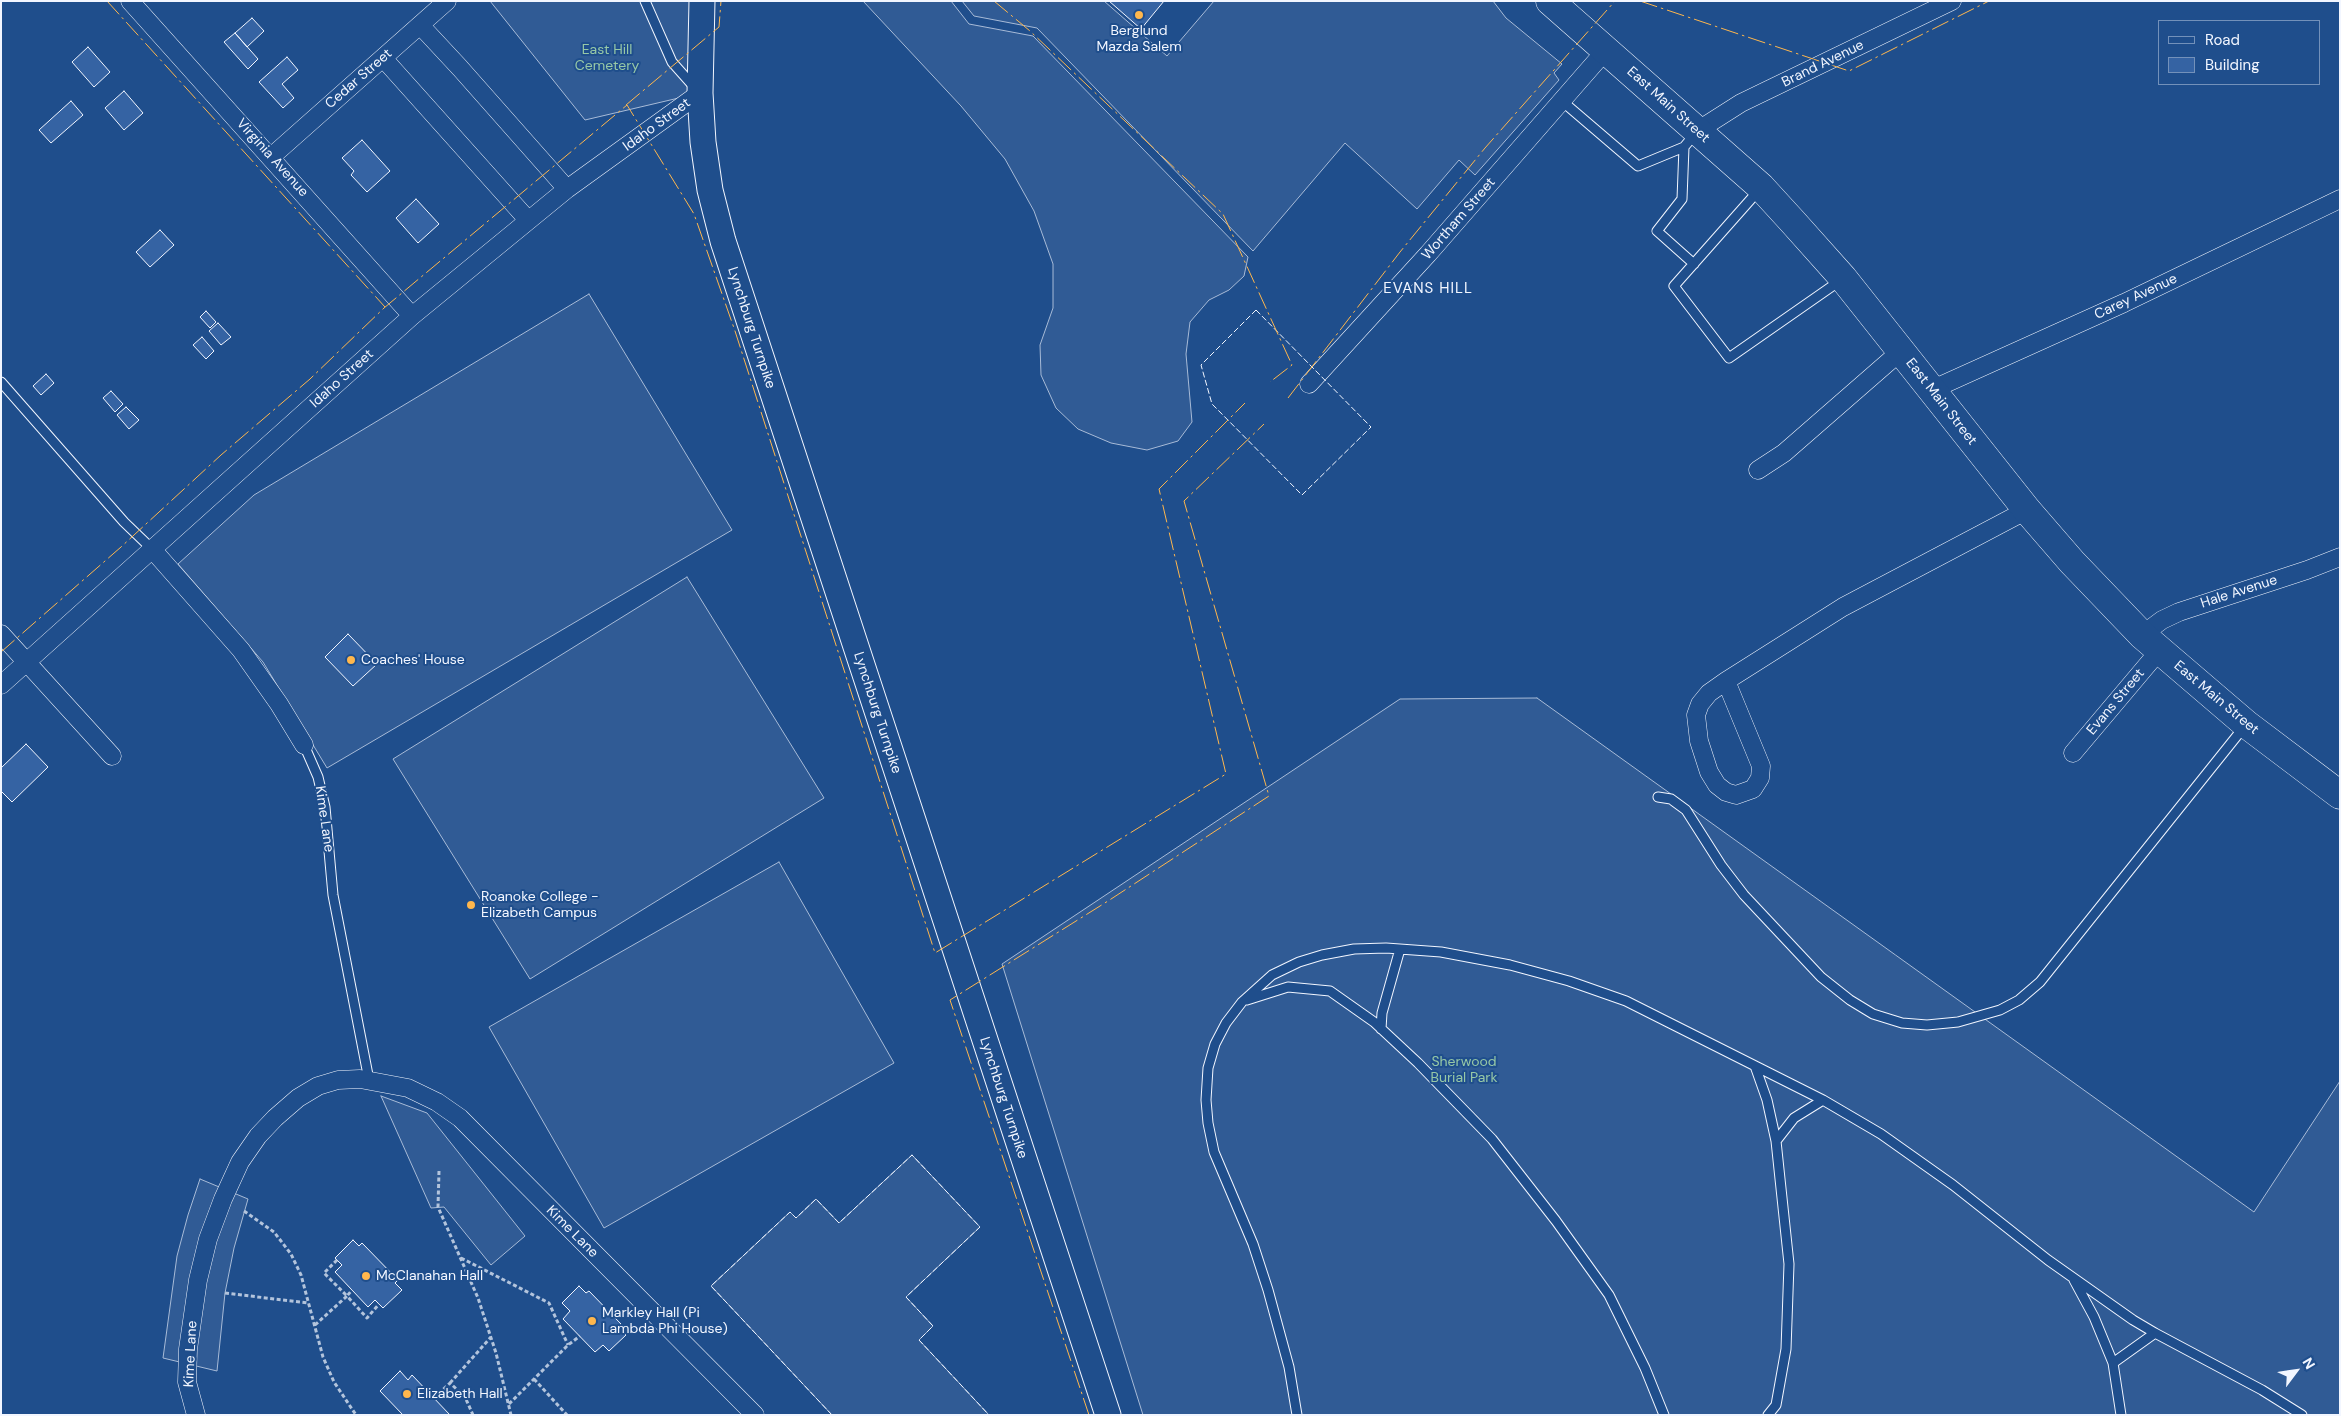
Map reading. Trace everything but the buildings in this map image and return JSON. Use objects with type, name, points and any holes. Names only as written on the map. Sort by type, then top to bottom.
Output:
[{"type":"main road","name":"East Main Street","points":[[1550,1],[1606,50],[1691,139],[1761,187],[1843,278],[2027,510],[2072,562],[2151,643],[2246,724],[2340,794]]},
{"type":"street","name":"Virginia Avenue","points":[[130,1],[412,316]]},
{"type":"street","name":"Cedar Street","points":[[271,157],[447,1]]},
{"type":"street","name":"Lynchburg Turnpike","points":[[702,1],[700,93],[702,142],[710,190],[723,241],[1108,1415]]},
{"type":"street","name":"Brand Avenue","points":[[1691,139],[1741,104],[1942,4]]},
{"type":"street","points":[[420,25],[473,82],[567,190]]},
{"type":"street","name":"Wortham Street","points":[[1309,384],[1428,254],[1606,50]]},
{"type":"street","points":[[383,58],[528,220]]},
{"type":"street","name":"Idaho Street","points":[[1,685],[412,316],[528,220],[700,93]]},
{"type":"street","name":"Carey Avenue","points":[[1931,390],[2124,303],[2340,199]]},
{"type":"street","points":[[1758,470],[1784,453],[1900,351]]},
{"type":"street","points":[[1726,682],[1761,766],[1760,778],[1754,789],[1736,795],[1726,792],[1717,785],[1709,772],[1699,741],[1696,715],[1700,704],[1709,692],[1843,607],[2027,510]]},
{"type":"street","name":"Kime Lane","points":[[152,549],[241,650],[279,704],[304,745]]},
{"type":"street","name":"Hale Avenue","points":[[2151,643],[2162,620],[2179,612],[2307,570],[2340,557]]},
{"type":"street","points":[[1,634],[112,756]]},
{"type":"street","name":"Evans Street","points":[[2073,753],[2151,643]]},
{"type":"street","name":"Kime Lane","points":[[196,1415],[187,1382],[188,1349],[198,1280],[208,1239],[222,1199],[240,1162],[258,1136],[275,1118],[298,1098],[318,1086],[338,1080],[369,1080],[408,1088],[437,1102],[460,1118],[756,1415]]},
{"type":"lane","points":[[645,1],[672,62],[700,93]]},
{"type":"lane","points":[[1562,101],[1638,166],[1691,139]]},
{"type":"lane","points":[[1691,139],[1682,199],[1657,231],[1694,264]]},
{"type":"lane","points":[[1761,187],[1674,286],[1729,358],[1843,278]]},
{"type":"lane","points":[[1,382],[124,522],[152,549]]},
{"type":"lane","points":[[1658,797],[1671,799],[1686,810],[1721,865],[1744,895],[1821,977],[1850,1000],[1873,1014],[1902,1023],[1927,1025],[1958,1022],[2000,1010],[2019,1000],[2040,982],[2246,724]]},
{"type":"lane","name":"Kime Lane","points":[[304,745],[318,777],[325,807],[333,895],[369,1080]]},
{"type":"lane","points":[[1297,1415],[1289,1368],[1268,1290],[1253,1244],[1214,1152],[1208,1124],[1206,1100],[1208,1068],[1215,1044],[1226,1022],[1242,1002],[1272,975],[1299,962],[1354,949],[1400,949],[1441,952],[1510,965],[1569,981],[1626,1002],[1823,1100],[1881,1134],[1953,1185],[2073,1277],[2154,1333],[2262,1390],[2302,1415]]},
{"type":"lane","points":[[1381,1029],[1382,1013],[1400,949]]},
{"type":"lane","points":[[1242,1002],[1288,987],[1330,991],[1381,1029],[1418,1063],[1492,1139],[1556,1221],[1609,1295],[1646,1368],[1664,1415]]},
{"type":"lane","points":[[1755,1066],[1767,1100],[1776,1142],[1789,1264],[1786,1349],[1775,1415]]},
{"type":"lane","points":[[1776,1142],[1794,1118],[1823,1100]]},
{"type":"lane","points":[[2073,1277],[2094,1317],[2113,1362],[2121,1415]]},
{"type":"lane","points":[[2113,1362],[2154,1333]]},
{"type":"lane","points":[[1768,1415],[1776,1405]]},
{"type":"path","points":[[439,1171],[438,1207],[478,1298],[491,1337],[511,1415]]},
{"type":"path","points":[[244,1210],[274,1232],[291,1254],[301,1275],[323,1357],[334,1382],[356,1415]]},
{"type":"path","points":[[460,1258],[549,1303],[568,1344]]},
{"type":"path","points":[[337,1260],[324,1273],[366,1318],[379,1304]]},
{"type":"path","points":[[315,1325],[352,1290]]},
{"type":"path","points":[[226,1293],[308,1303]]},
{"type":"path","points":[[509,1404],[568,1344],[580,1336]]},
{"type":"path","points":[[434,1398],[491,1337]]},
{"type":"path","points":[[534,1379],[567,1415]]},
{"type":"path","points":[[450,1383],[465,1397],[473,1415]]},
{"type":"shaded area","name":"East Hill Cemetery","points":[[490,1],[696,1],[700,93],[585,120]]},
{"type":"shaded area","points":[[863,1],[951,1],[969,24],[1033,36],[1248,257],[1244,276],[1229,290],[1209,300],[1190,322],[1186,354],[1192,422],[1178,441],[1147,450],[1111,443],[1078,429],[1056,408],[1041,375],[1040,345],[1053,308],[1053,264],[1034,211],[1005,159],[961,106]]},
{"type":"shaded area","points":[[962,1],[1104,1],[1167,56],[1214,1],[1493,1],[1506,18],[1562,64],[1554,73],[1559,80],[1475,175],[1459,160],[1417,209],[1345,143],[1253,251],[1037,28],[974,16]]},
{"type":"shaded area","points":[[589,294],[732,530],[327,768],[263,662],[178,564],[254,495]]},
{"type":"shaded area","points":[[687,577],[824,798],[530,979],[393,759]]},
{"type":"shaded area","name":"Sherwood Burial Park","points":[[1537,698],[2254,1212],[2340,1081],[2340,1415],[1143,1415],[1002,964],[1400,699]]},
{"type":"shaded area","points":[[779,862],[894,1063],[604,1228],[489,1027]]},
{"type":"shaded area","points":[[381,1096],[427,1113],[525,1236],[491,1265],[444,1207],[431,1208]]},
{"type":"shaded area","points":[[912,1155],[980,1227],[906,1297],[933,1326],[919,1340],[989,1415],[832,1415],[711,1286],[790,1212],[796,1218],[816,1199],[839,1223]]},
{"type":"shaded area","points":[[200,1179],[248,1199],[234,1248],[225,1293],[217,1371],[163,1358],[177,1256]]},
{"type":"fence","points":[[1256,310],[1371,427],[1302,495],[1212,404],[1201,365],[1256,310]]},
{"type":"fence","points":[[832,1415],[711,1286],[790,1212],[796,1218],[816,1199],[839,1223],[912,1155],[980,1227],[906,1297],[933,1326],[919,1340],[989,1415]]},
{"type":"power","points":[[107,1],[385,307]]},
{"type":"power","points":[[626,105],[719,27],[721,1]]},
{"type":"power","points":[[994,1],[1030,31],[1223,214],[1292,365],[1270,382]]},
{"type":"power","points":[[1288,398],[1400,252],[1485,148],[1615,1]]},
{"type":"power","points":[[1640,1],[1849,71],[1989,1]]},
{"type":"power","points":[[1,652],[121,547],[221,455],[310,379],[384,308],[627,105],[694,214],[735,331],[935,953],[1226,774],[1159,489],[1245,403]]},
{"type":"power","points":[[1089,1415],[950,1000],[1108,901],[1269,796],[1184,501],[1264,424]]},
{"type":"place","name":"Berglund Mazda Salem","points":[[1139,15]]},
{"type":"place","name":"Coaches' House","points":[[351,660]]},
{"type":"place","name":"Roanoke College - Elizabeth Campus","points":[[471,905]]},
{"type":"place","name":"McClanahan Hall","points":[[366,1276]]},
{"type":"place","name":"Markley Hall (Pi Lambda Phi House)","points":[[592,1321]]},
{"type":"place","name":"Elizabeth Hall","points":[[407,1394]]},
{"type":"district","name":"EVANS HILL","points":[[1428,289]]}]
